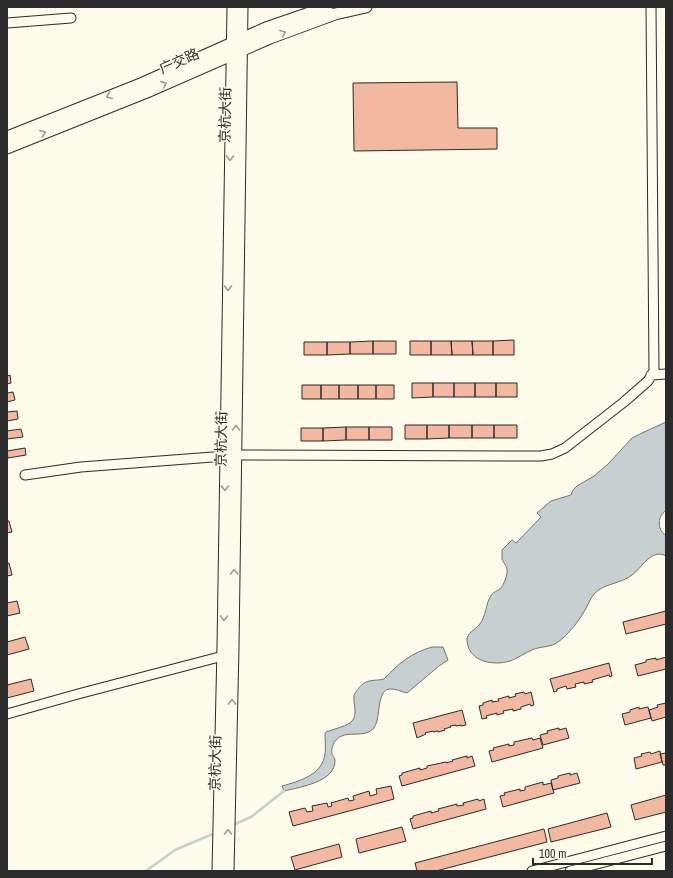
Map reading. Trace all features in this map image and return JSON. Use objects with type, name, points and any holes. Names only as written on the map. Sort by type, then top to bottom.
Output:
[{"type":"main road","name":"京杭大街","points":[[232,7],[237,47]]},
{"type":"main road","name":"京杭大街","points":[[218,871],[223,656],[231,455],[237,47],[242,7]]},
{"type":"main road","name":"广交路","points":[[7,148],[147,92],[237,47],[266,28],[327,7]]},
{"type":"main road","name":"广交路","points":[[7,137],[237,47],[270,38],[335,14],[366,7]]},
{"type":"main road","name":"京杭大街","points":[[228,871],[233,647],[231,455]]},
{"type":"street","points":[[25,475],[81,467],[231,455],[541,456],[552,454],[565,448],[624,402],[648,380],[654,371],[651,7]]},
{"type":"street","points":[[7,23],[71,18]]},
{"type":"street","points":[[651,375],[666,374]]},
{"type":"street","points":[[7,714],[223,656]]},
{"type":"street","points":[[532,871],[666,836]]},
{"type":"street","points":[[570,871],[666,846]]},
{"type":"shaded area","points":[[666,422],[666,510],[660,517],[659,523],[661,530],[666,535],[666,556],[661,554],[651,557],[628,578],[598,590],[573,628],[566,636],[555,644],[529,651],[510,661],[496,663],[483,661],[472,654],[467,638],[482,621],[488,601],[492,594],[503,586],[507,575],[506,567],[502,559],[502,550],[512,540],[516,543],[541,517],[537,513],[551,501],[571,495],[577,486],[594,476],[608,464],[632,438]]},
{"type":"shaded area","points":[[432,647],[443,647],[448,660],[407,693],[394,689],[387,690],[383,693],[376,725],[373,729],[369,732],[344,735],[335,741],[332,747],[332,754],[335,760],[334,767],[330,774],[316,782],[284,791],[282,786],[309,776],[320,767],[325,754],[325,734],[326,732],[350,723],[353,720],[355,714],[354,696],[360,686],[368,681],[384,679],[406,659],[418,652]]},
{"type":"building","points":[[457,82],[458,128],[497,128],[497,149],[354,151],[353,83]]},
{"type":"building","points":[[514,340],[514,355],[493,355],[493,341]]},
{"type":"building","points":[[373,341],[396,341],[396,354],[373,354]]},
{"type":"building","points":[[373,341],[373,354],[350,354],[350,342]]},
{"type":"building","points":[[410,341],[431,341],[431,355],[410,355]]},
{"type":"building","points":[[431,341],[451,341],[452,355],[431,355]]},
{"type":"building","points":[[451,341],[472,341],[473,355],[452,355]]},
{"type":"building","points":[[472,341],[493,341],[493,355],[473,355]]},
{"type":"building","points":[[304,342],[327,342],[327,355],[304,355]]},
{"type":"building","points":[[327,342],[350,342],[350,354],[327,355]]},
{"type":"building","points":[[10,375],[11,383],[7,384],[7,376]]},
{"type":"building","points":[[412,383],[433,383],[433,397],[412,398]]},
{"type":"building","points":[[433,383],[454,383],[454,397],[433,397]]},
{"type":"building","points":[[454,383],[475,383],[475,397],[454,397]]},
{"type":"building","points":[[475,383],[496,383],[496,397],[475,397]]},
{"type":"building","points":[[496,383],[517,383],[517,397],[496,397]]},
{"type":"building","points":[[302,385],[321,385],[321,399],[302,399]]},
{"type":"building","points":[[321,385],[339,385],[339,399],[321,399]]},
{"type":"building","points":[[339,385],[358,385],[358,399],[339,399]]},
{"type":"building","points":[[358,385],[376,385],[376,399],[358,399]]},
{"type":"building","points":[[376,385],[394,385],[394,399],[376,399]]},
{"type":"building","points":[[13,392],[15,400],[7,402],[7,393]]},
{"type":"building","points":[[17,411],[18,419],[7,421],[7,412]]},
{"type":"building","points":[[405,425],[427,425],[427,439],[405,439]]},
{"type":"building","points":[[427,425],[449,425],[449,438],[427,439]]},
{"type":"building","points":[[449,425],[472,425],[472,438],[449,438]]},
{"type":"building","points":[[472,425],[494,425],[494,438],[472,438]]},
{"type":"building","points":[[494,425],[517,425],[517,438],[494,438]]},
{"type":"building","points":[[346,427],[369,427],[369,440],[346,440]]},
{"type":"building","points":[[346,427],[346,440],[323,441],[323,428]]},
{"type":"building","points":[[369,427],[392,427],[392,440],[369,440]]},
{"type":"building","points":[[301,428],[323,428],[323,441],[301,441]]},
{"type":"building","points":[[21,429],[23,437],[7,439],[7,431]]},
{"type":"building","points":[[25,448],[26,455],[8,458],[7,451]]},
{"type":"building","points":[[7,521],[9,521],[12,532],[7,533]]},
{"type":"building","points":[[9,563],[12,575],[7,576],[7,564]]},
{"type":"building","points":[[17,601],[20,613],[7,616],[7,603]]},
{"type":"building","points":[[666,611],[666,624],[626,634],[623,622]]},
{"type":"building","points":[[25,637],[29,649],[7,655],[7,642]]},
{"type":"building","points":[[666,657],[666,669],[638,676],[635,665],[646,662],[646,660],[656,658],[656,660]]},
{"type":"building","points":[[609,663],[612,676],[610,677],[609,675],[584,684],[584,682],[575,684],[576,687],[567,689],[566,686],[557,689],[557,691],[554,692],[550,679]]},
{"type":"building","points":[[31,679],[34,691],[7,698],[7,685]]},
{"type":"building","points":[[524,692],[525,694],[531,692],[534,705],[531,706],[530,704],[513,711],[513,709],[503,711],[504,713],[486,716],[487,718],[482,719],[479,706],[483,705],[483,703],[492,700],[492,702],[499,701],[498,699],[509,696],[509,698],[516,696],[515,694]]},
{"type":"building","points":[[666,703],[666,717],[652,721],[649,710],[658,707],[657,705]]},
{"type":"building","points":[[639,707],[639,709],[648,707],[651,718],[625,725],[622,714]]},
{"type":"building","points":[[462,710],[466,725],[450,726],[451,727],[444,729],[445,730],[425,733],[426,734],[417,738],[413,723]]},
{"type":"building","points":[[559,728],[559,730],[566,728],[569,738],[543,745],[540,735],[548,733],[547,731]]},
{"type":"building","points":[[532,738],[533,740],[540,738],[543,748],[492,762],[489,751],[494,750],[493,748],[509,744],[509,746],[514,745],[514,742]]},
{"type":"building","points":[[660,751],[662,762],[636,769],[634,758],[642,756],[641,754],[650,752],[651,754]]},
{"type":"building","points":[[666,753],[666,765],[663,765],[660,754]]},
{"type":"building","points":[[467,756],[467,758],[472,756],[475,766],[402,786],[399,776],[402,775],[402,773],[420,768],[420,770],[427,768],[427,766],[446,763]]},
{"type":"building","points":[[570,773],[570,775],[577,773],[580,783],[553,790],[551,780],[558,778],[558,776]]},
{"type":"building","points":[[543,782],[543,785],[551,783],[554,793],[503,807],[500,796],[505,795],[504,793],[520,789],[520,791],[525,790],[525,787]]},
{"type":"building","points":[[391,786],[394,799],[293,826],[289,812],[305,808],[307,812],[313,811],[312,806],[327,803],[328,807],[332,806],[331,803],[348,798],[349,801],[354,800],[353,796],[369,791],[370,796],[377,794],[376,789]]},
{"type":"building","points":[[666,795],[666,812],[635,820],[631,805]]},
{"type":"building","points":[[478,799],[479,801],[484,799],[486,809],[413,829],[410,819],[413,818],[413,816],[431,811],[431,813],[439,811],[438,809],[457,804],[457,806],[464,805],[463,803]]},
{"type":"building","points":[[607,813],[611,827],[551,842],[548,829]]},
{"type":"building","points":[[402,827],[406,841],[359,853],[356,839]]},
{"type":"building","points":[[544,829],[547,842],[436,871],[417,871],[415,863]]},
{"type":"building","points":[[339,844],[342,857],[295,870],[291,857]]},
{"type":"waterway","points":[[233,825],[251,817],[284,791]]},
{"type":"waterway","points":[[146,871],[175,850],[215,833]]}]
